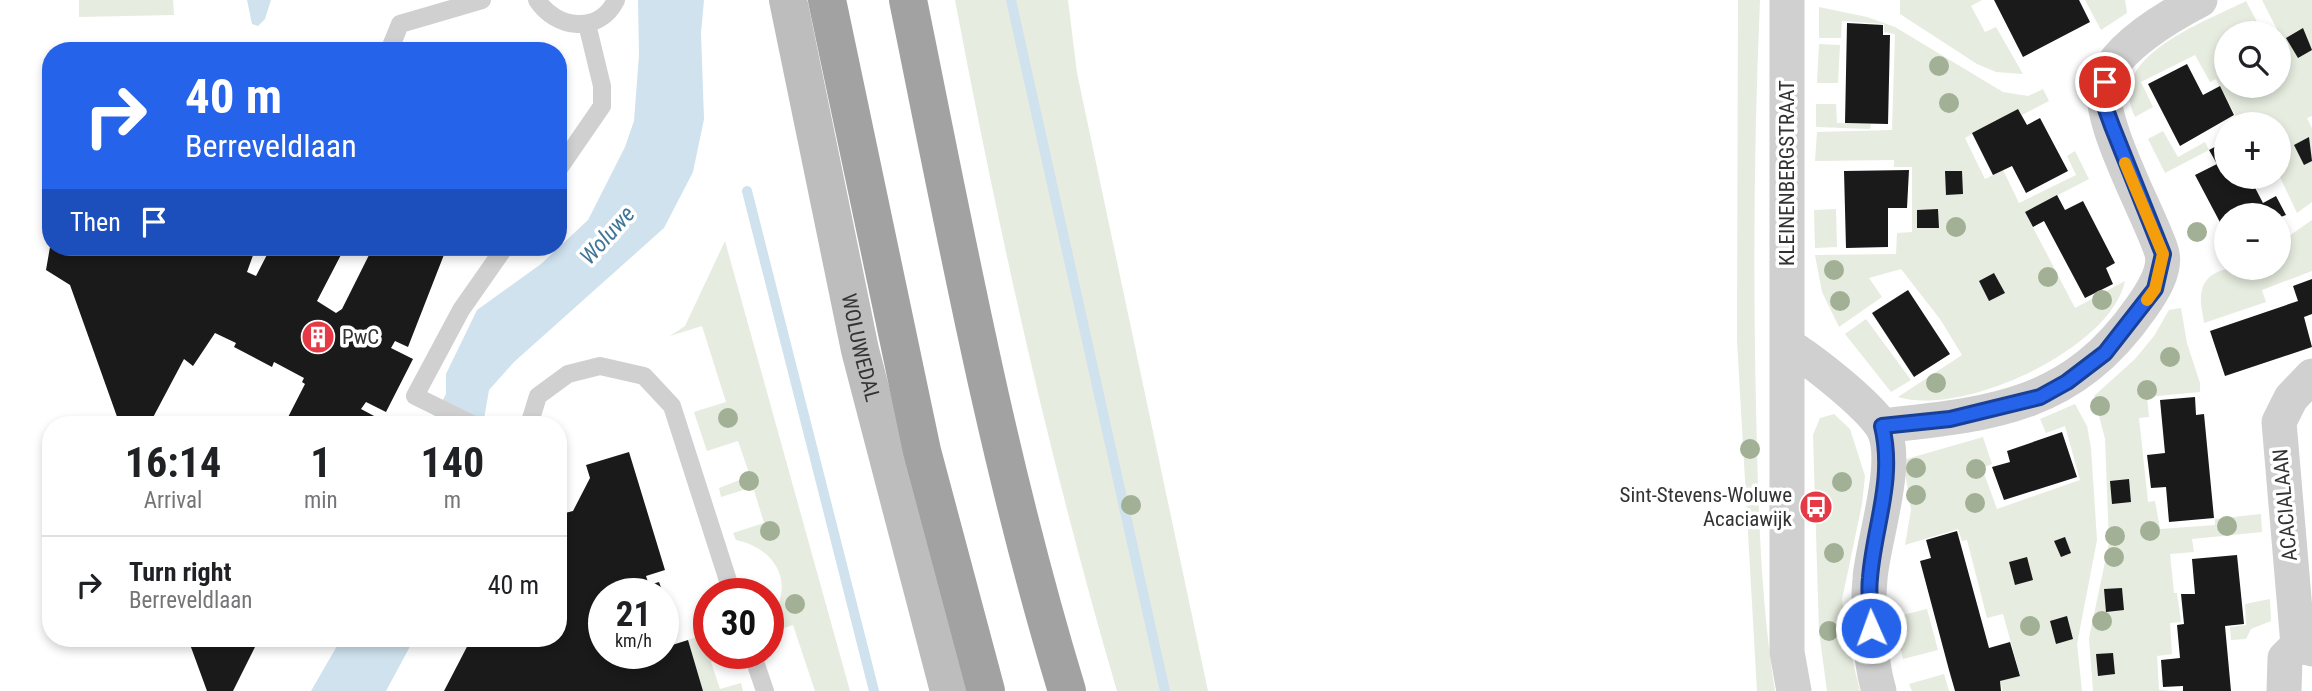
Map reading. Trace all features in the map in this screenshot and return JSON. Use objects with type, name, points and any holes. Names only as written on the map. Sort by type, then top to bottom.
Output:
[{"type":"highway","name":"WOLUWEDAL","points":[[827,0],[922,451],[986,691]]},
{"type":"highway","points":[[908,0],[967,289],[1042,610],[1067,691]]},
{"type":"main road","name":"WOLUWEDAL","points":[[788,0],[860,350],[949,691]]},
{"type":"street","name":"KLEINENBERGSTRAAT","points":[[1787,0],[1787,652],[1794,691]]},
{"type":"street","points":[[1882,426],[1950,419],[2040,397],[2067,382],[2105,353],[2126,330],[2155,289],[2163,254],[2115,137],[2104,104],[2105,82],[2111,67],[2126,49],[2200,0]]},
{"type":"street","points":[[1787,345],[1812,359],[1882,426],[1887,446],[1887,474],[1870,578],[1879,691]]},
{"type":"street","name":"ACACIALAAN","points":[[2284,691],[2285,658],[2305,647],[2279,422],[2291,398],[2312,376]]},
{"type":"lane","points":[[393,42],[400,24],[482,0]]},
{"type":"lane","points":[[537,0],[545,12],[557,21],[572,25],[587,24],[601,18],[616,0]]},
{"type":"lane","points":[[567,157],[602,106],[602,86],[587,24]]},
{"type":"lane","points":[[457,416],[415,396],[461,310],[499,256]]},
{"type":"lane","points":[[532,416],[538,396],[568,374],[600,366],[644,376],[672,406],[727,578]]},
{"type":"lane","points":[[757,669],[765,691]]},
{"type":"shaded area","points":[[79,0],[173,0],[174,15],[79,17]]},
{"type":"shaded area","points":[[955,0],[1068,0],[1077,73],[1208,691],[1117,691],[1070,520],[1027,347]]},
{"type":"shaded area","points":[[1738,0],[1760,0],[1755,202],[1757,441],[1763,584],[1775,691],[1757,691],[1737,340]]},
{"type":"shaded area","points":[[1900,0],[1982,0],[1971,6],[1985,32],[1996,27],[2023,74],[1996,72],[1977,64],[1900,14]]},
{"type":"shaded area","points":[[2085,0],[2125,0],[2127,13],[2101,30]]},
{"type":"shaded area","points":[[2262,0],[2312,0],[2312,116],[2307,118],[2312,128],[2312,202],[2297,213],[2286,189],[2291,189],[2291,112],[2234,112],[2226,98],[2291,98],[2291,21],[2273,21]]},
{"type":"shaded area","points":[[2246,1],[2257,21],[2214,21],[2214,80],[2210,82],[2195,55],[2141,82],[2153,107],[2135,117],[2129,95],[2134,76],[2146,59],[2185,31]]},
{"type":"shaded area","points":[[1819,7],[1867,17],[1895,27],[2003,92],[2028,96],[2043,89],[2049,101],[2022,115],[2018,109],[1965,138],[1985,179],[2003,170],[2019,203],[2076,175],[2067,156],[2075,151],[2089,179],[2025,212],[2075,308],[2125,281],[2114,306],[2093,331],[2064,353],[2030,372],[1994,387],[1958,397],[1926,401],[1898,397],[1962,355],[1940,319],[1901,269],[1869,278],[1882,297],[1839,327],[1822,292],[1815,255],[1896,254],[1897,233],[1912,232],[1912,167],[1894,167],[1894,160],[1815,161],[1817,132],[1892,130],[1895,34],[1884,32],[1884,24],[1842,21],[1841,38],[1819,38]]},
{"type":"shaded area","points":[[1819,44],[1840,45],[1838,83],[1817,83]]},
{"type":"shaded area","points":[[1816,104],[1836,104],[1837,123],[1871,124],[1870,129],[1816,127]]},
{"type":"shaded area","points":[[2163,131],[2178,157],[2205,142],[2209,150],[2165,173],[2148,139]]},
{"type":"shaded area","points":[[1836,209],[1837,247],[1815,248],[1814,210]]},
{"type":"shaded area","points":[[2312,220],[2312,271],[2291,279],[2291,235]]},
{"type":"shaded area","points":[[725,241],[850,691],[815,691],[793,625],[784,628],[784,578],[780,578],[773,561],[766,554],[736,540],[733,533],[764,523],[753,487],[721,497],[719,488],[750,476],[738,441],[707,451],[694,412],[726,402],[702,326],[670,336],[685,326]]},
{"type":"shaded area","points":[[2214,274],[2214,280],[2288,280],[2262,290],[2266,302],[2204,323],[2201,295],[2204,284]]},
{"type":"shaded area","points":[[2181,308],[2200,392],[2147,397],[2149,417],[2139,418],[2148,502],[2155,501],[2160,529],[2215,525],[2215,519],[2261,514],[2262,532],[2192,539],[2194,552],[2170,554],[2174,593],[2177,593],[2181,622],[2170,623],[2172,654],[2157,656],[2159,690],[2171,691],[2093,691],[2089,638],[2109,543],[2105,439],[2094,396],[2135,359],[2154,336],[2169,310]]},
{"type":"shaded area","points":[[1866,319],[1911,380],[1891,392],[1845,334]]},
{"type":"shaded area","points":[[2075,404],[2087,426],[2091,448],[2097,540],[2077,644],[2082,691],[2003,691],[2000,681],[2020,675],[2003,614],[1987,618],[1967,540],[1962,541],[1958,529],[1905,545],[1911,510],[1903,460],[1983,437],[1992,464],[1982,468],[1997,509],[2080,480],[2065,426],[2046,433],[2040,419]]},
{"type":"shaded area","points":[[1834,414],[1850,429],[1865,476],[1862,504],[1842,600],[1848,642],[1860,691],[1827,691],[1819,631],[1813,435],[1820,418]]},
{"type":"shaded area","points":[[2270,599],[2271,621],[2251,629],[2246,639],[2231,640],[2230,627],[2246,625],[2245,604]]},
{"type":"shaded area","points":[[1927,609],[1938,650],[1903,659],[1894,617]]},
{"type":"shaded area","points":[[693,638],[693,657],[688,640]]},
{"type":"shaded area","points":[[697,669],[713,669],[720,689],[741,683],[743,691],[703,691]]},
{"type":"shaded area","points":[[1944,674],[1949,691],[1912,691],[1909,684]]},
{"type":"water","points":[[247,0],[271,0],[265,19],[258,26],[252,24]]},
{"type":"water","name":"Woluwe","points":[[638,0],[704,0],[701,33],[704,119],[693,172],[664,228],[514,362],[489,390],[485,416],[434,416],[446,394],[446,374],[477,310],[550,256],[567,256],[567,240],[588,220],[625,147],[634,121],[639,55]]},
{"type":"water","points":[[336,647],[410,647],[386,691],[311,691]]},
{"type":"building","points":[[1994,0],[2079,0],[2090,22],[2023,57]]},
{"type":"building","points":[[1847,23],[1883,25],[1883,35],[1890,35],[1888,124],[1845,123]]},
{"type":"building","points":[[2303,28],[2312,50],[2298,58],[2291,46],[2291,35]]},
{"type":"building","points":[[2187,64],[2203,95],[2214,89],[2214,98],[2226,98],[2233,112],[2214,112],[2214,126],[2180,146],[2148,84]]},
{"type":"building","points":[[2018,109],[2027,125],[2040,118],[2068,171],[2026,193],[2012,166],[1993,175],[1972,133]]},
{"type":"building","points":[[2309,137],[2312,161],[2304,165],[2294,145]]},
{"type":"building","points":[[2214,166],[2214,189],[2256,189],[2263,203],[2214,203],[2214,211],[2195,175]]},
{"type":"building","points":[[1909,170],[1907,208],[1888,208],[1888,247],[1846,248],[1844,171]]},
{"type":"building","points":[[1945,171],[1962,171],[1963,194],[1946,195]]},
{"type":"building","points":[[2057,195],[2065,210],[2083,201],[2115,263],[2106,268],[2113,284],[2085,298],[2044,221],[2033,227],[2025,212]]},
{"type":"building","points":[[2276,196],[2280,203],[2263,203]]},
{"type":"building","points":[[1938,209],[1939,228],[1917,228],[1917,210]]},
{"type":"building","name":"PwC","points":[[48,256],[253,256],[247,272],[256,276],[266,256],[340,256],[317,301],[336,313],[342,309],[368,256],[443,256],[408,347],[395,341],[391,348],[413,359],[386,412],[366,402],[361,409],[374,416],[289,416],[305,384],[302,382],[304,378],[274,362],[272,367],[234,347],[236,343],[215,333],[193,366],[184,359],[154,416],[117,416],[70,285],[46,270]]},
{"type":"building","points":[[1994,273],[2005,293],[1989,301],[1979,281]]},
{"type":"building","points":[[2312,279],[2312,314],[2304,317],[2312,347],[2225,376],[2210,331],[2298,301],[2293,286]]},
{"type":"building","points":[[1908,290],[1950,354],[1914,377],[1872,313]]},
{"type":"building","points":[[2195,397],[2196,415],[2204,414],[2214,518],[2169,522],[2166,487],[2151,488],[2147,455],[2165,453],[2160,400]]},
{"type":"building","points":[[2062,432],[2077,477],[2004,500],[1992,467],[2010,462],[2007,451]]},
{"type":"building","points":[[629,452],[665,570],[647,578],[588,578],[588,669],[679,669],[679,643],[688,640],[693,669],[697,669],[703,691],[444,691],[467,647],[567,647],[567,512],[573,511],[590,478],[586,465]]},
{"type":"building","points":[[2129,479],[2131,502],[2112,504],[2110,481]]},
{"type":"building","points":[[1957,531],[1989,648],[2010,642],[2020,676],[2000,681],[2001,691],[1955,691],[1949,670],[1920,561],[1931,558],[1926,540]]},
{"type":"building","points":[[2065,537],[2071,553],[2061,557],[2054,541]]},
{"type":"building","points":[[2237,555],[2244,624],[2225,626],[2231,691],[2183,691],[2183,686],[2163,687],[2161,660],[2180,658],[2177,625],[2184,624],[2181,594],[2195,594],[2192,559]]},
{"type":"building","points":[[2027,557],[2033,580],[2015,585],[2009,562]]},
{"type":"building","points":[[2122,588],[2124,610],[2106,612],[2104,589]]},
{"type":"building","points":[[2067,616],[2073,639],[2056,644],[2050,621]]},
{"type":"building","points":[[191,647],[255,647],[233,691],[207,691]]},
{"type":"building","points":[[2113,653],[2115,674],[2098,676],[2096,654]]},
{"type":"waterway","points":[[1011,0],[1165,691]]},
{"type":"waterway","points":[[747,191],[874,691]]},
{"type":"slow traffic","points":[[2125,163],[2163,254],[2155,289],[2147,300]]},
{"type":"place","name":"PwC","points":[[318,337]]},
{"type":"place","name":"Sint-Stevens-Woluwe Acaciawijk","points":[[1816,507]]},
{"type":"route","points":[[1871,628],[1870,578],[1884,508],[1887,474],[1887,446],[1882,426],[1950,419],[2040,397],[2067,382],[2105,353],[2126,330],[2155,289],[2163,254],[2119,148],[2104,104],[2105,82]]}]
